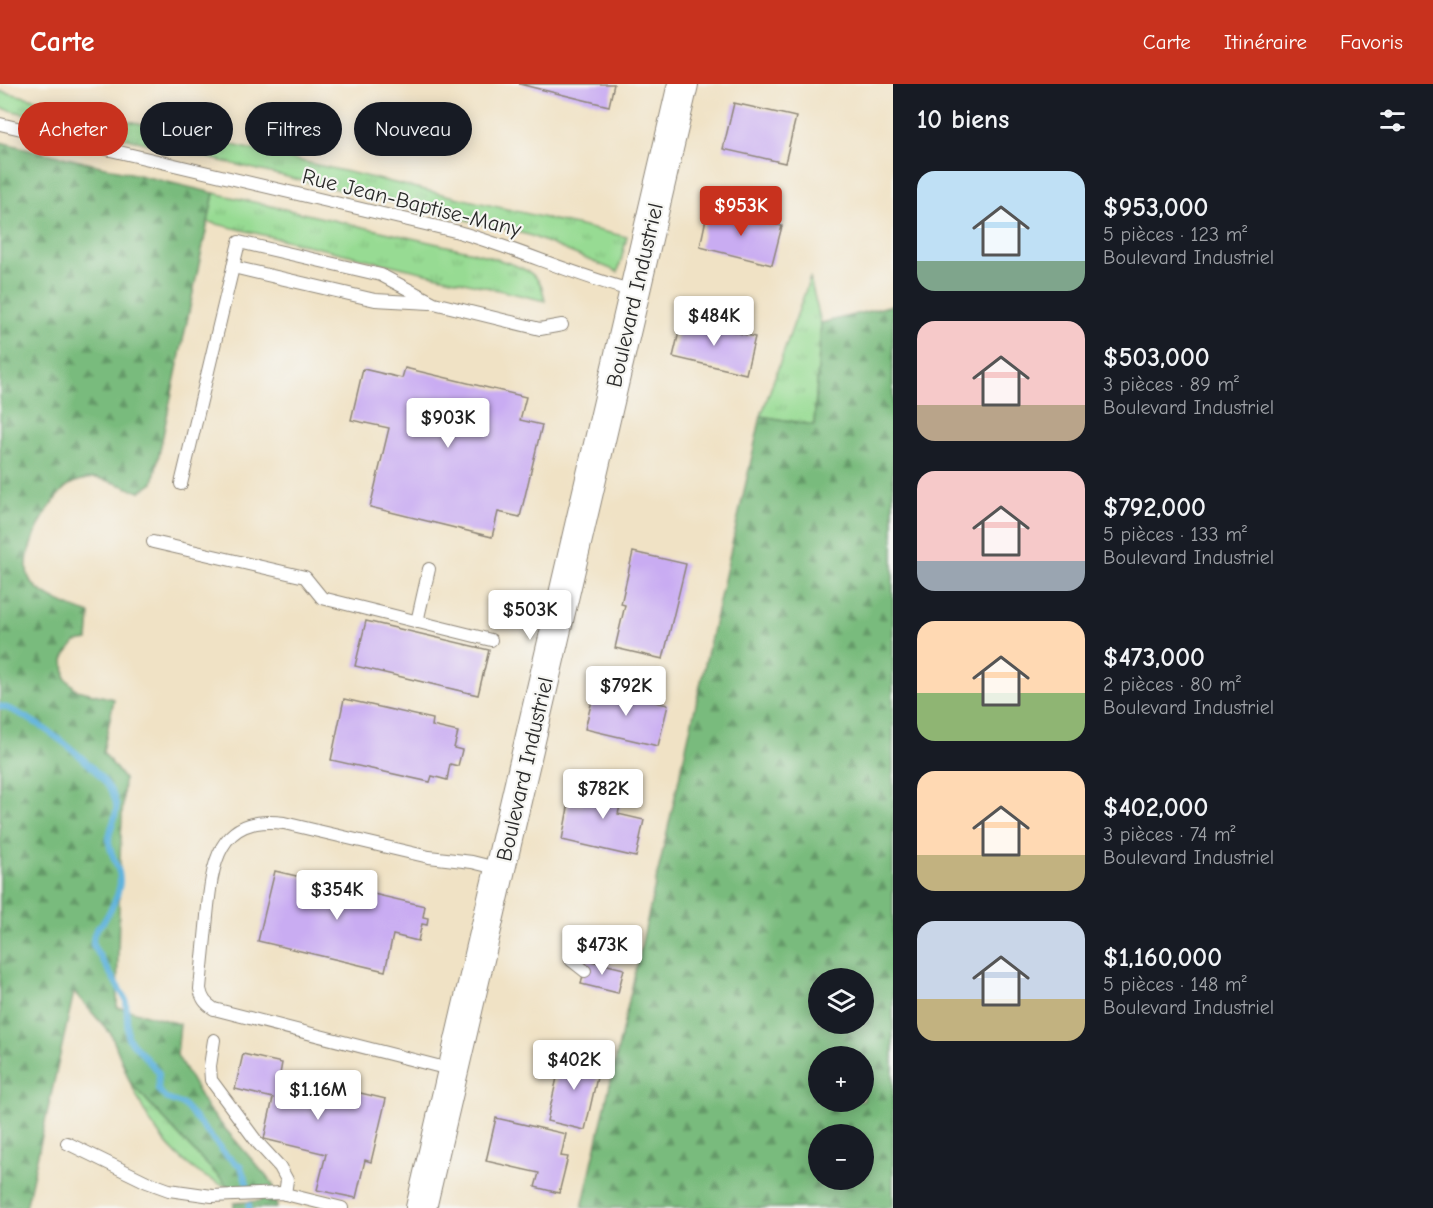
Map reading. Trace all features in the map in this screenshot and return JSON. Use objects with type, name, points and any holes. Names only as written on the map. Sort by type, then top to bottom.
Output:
[{"type":"street","name":"Boulevard Industriel","points":[[421,1208],[683,84]]},
{"type":"lane","name":"Rue Jean-Baptise-Many","points":[[0,124],[455,231],[524,252],[581,276],[634,291]]},
{"type":"lane","points":[[182,484],[239,242],[381,275],[434,303]]},
{"type":"lane","points":[[233,267],[375,300],[434,303],[540,329],[562,325]]},
{"type":"lane","points":[[153,542],[305,577],[322,598],[491,640]]},
{"type":"lane","points":[[417,621],[429,569]]},
{"type":"lane","points":[[453,1070],[226,1012],[206,1004],[200,989],[211,875],[219,851],[227,840],[252,823],[266,821],[284,823],[429,857],[471,862],[500,869]]},
{"type":"lane","points":[[571,960],[585,970]]},
{"type":"lane","points":[[214,1040],[210,1066],[211,1080],[257,1142],[280,1167],[287,1180],[285,1194]]},
{"type":"lane","points":[[67,1143],[147,1182],[169,1190],[212,1196],[285,1194],[342,1208]]},
{"type":"green space","points":[[0,91],[47,102],[18,102],[18,112],[0,108]]},
{"type":"green space","points":[[128,121],[140,124],[140,142],[128,139]]},
{"type":"green space","points":[[0,142],[18,146],[18,156],[59,156],[214,193],[153,483],[140,492],[95,478],[68,486],[58,496],[42,520],[30,548],[27,562],[28,574],[38,589],[59,602],[90,614],[88,640],[76,642],[64,657],[65,678],[77,690],[114,699],[103,752],[124,779],[117,1007],[180,1024],[177,1055],[208,1109],[273,1184],[277,1208],[234,1208],[234,1203],[261,1201],[260,1187],[229,1187],[189,1146],[130,1082],[111,1034],[74,992],[26,1208],[0,1208]]},
{"type":"green space","points":[[233,145],[245,148],[245,156],[279,156],[627,237],[618,272],[529,235],[200,156],[233,156]]},
{"type":"green space","points":[[214,193],[473,252],[505,262],[522,268],[537,278],[545,301],[208,222]]},
{"type":"green space","points":[[810,278],[821,323],[814,425],[761,416]]},
{"type":"green space","points":[[893,305],[893,1208],[582,1208],[761,416],[814,425],[821,323]]},
{"type":"green space","points":[[130,1082],[229,1187],[207,1178],[187,1164],[169,1146],[147,1117]]},
{"type":"building","points":[[519,84],[614,84],[609,106]]},
{"type":"building","points":[[734,103],[796,117],[785,163],[723,149]]},
{"type":"building","points":[[708,209],[782,226],[772,265],[700,247]]},
{"type":"building","points":[[682,319],[755,337],[746,374],[673,357]]},
{"type":"building","points":[[405,368],[526,397],[520,420],[542,425],[520,517],[498,512],[492,537],[370,507],[389,428],[351,420],[363,369],[402,378]]},
{"type":"building","points":[[633,552],[686,564],[663,659],[615,648],[625,605],[621,604]]},
{"type":"building","points":[[366,621],[489,650],[478,695],[355,666]]},
{"type":"building","points":[[595,688],[668,705],[658,746],[585,729]]},
{"type":"building","points":[[344,699],[433,719],[432,726],[458,732],[454,748],[462,750],[458,766],[450,764],[447,780],[432,776],[430,782],[331,760]]},
{"type":"building","points":[[588,777],[625,786],[618,814],[644,820],[636,857],[562,840],[569,802],[582,805]]},
{"type":"building","points":[[275,871],[425,906],[423,917],[428,918],[427,925],[422,924],[418,941],[393,935],[385,971],[258,941]]},
{"type":"building","points":[[587,960],[624,969],[618,993],[581,984]]},
{"type":"building","points":[[563,1052],[601,1060],[585,1130],[547,1121]]},
{"type":"building","points":[[243,1054],[282,1063],[280,1074],[386,1099],[371,1162],[365,1160],[356,1198],[317,1190],[326,1154],[264,1139],[273,1098],[235,1089]]},
{"type":"building","points":[[496,1118],[566,1134],[561,1156],[568,1157],[559,1193],[535,1187],[539,1173],[486,1161]]},
{"type":"waterway","points":[[0,706],[30,719],[66,744],[98,774],[109,788],[116,805],[109,840],[120,881],[113,905],[94,933],[93,945],[126,1000],[128,1038],[159,1073],[158,1090],[167,1099],[184,1105],[226,1155],[241,1167],[247,1184]]}]
